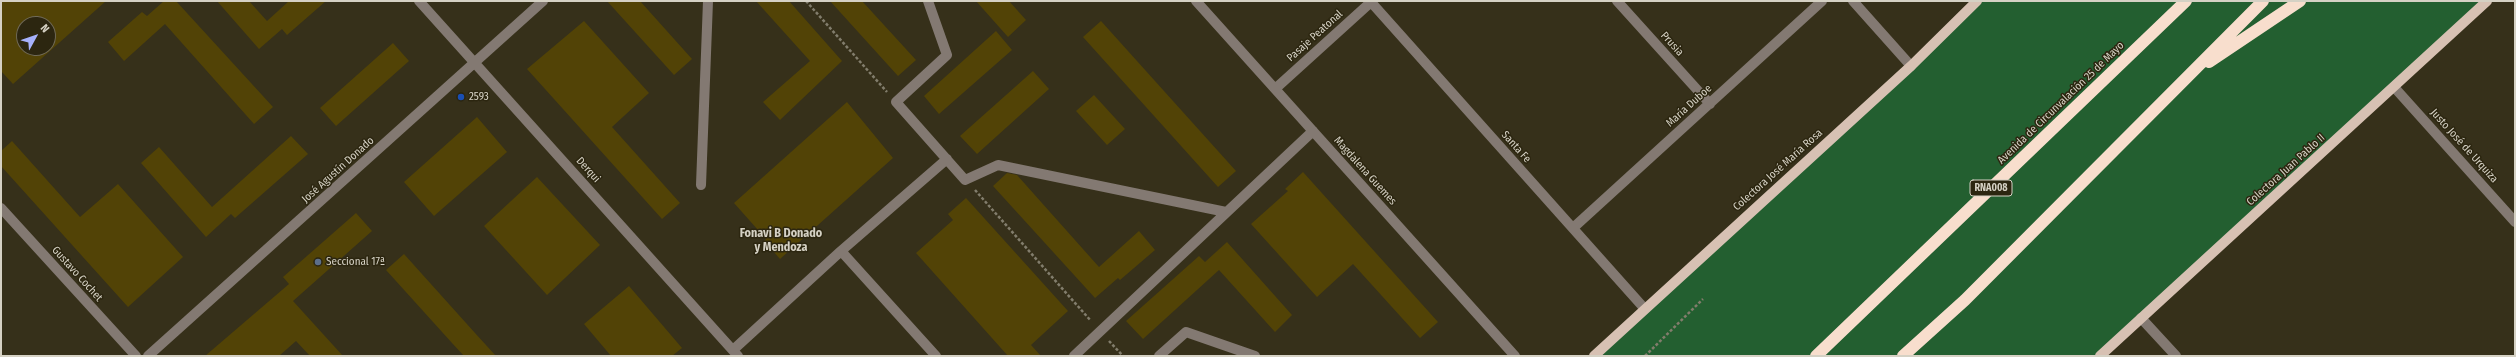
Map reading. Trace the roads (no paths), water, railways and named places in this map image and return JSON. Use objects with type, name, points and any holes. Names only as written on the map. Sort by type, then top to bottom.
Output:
[{"type":"highway","points":[[2166,19],[2181,1]]},
{"type":"highway","name":"Avenida de Circunvalación 25 de Mayo","points":[[1816,356],[2186,1]]},
{"type":"highway","points":[[1904,356],[1965,300],[2263,1]]},
{"type":"highway","points":[[2185,78],[2300,1]]},
{"type":"main road","name":"Colectora José María Rosa","points":[[1594,356],[1644,308],[1911,66],[1976,1]]},
{"type":"main road","name":"Colectora Juan Pablo II","points":[[2100,356],[2487,1]]},
{"type":"street","name":"Derqui","points":[[419,1],[735,353]]},
{"type":"street","name":"José Agustín Donado","points":[[148,356],[543,1]]},
{"type":"street","points":[[701,185],[708,1]]},
{"type":"street","points":[[928,1],[947,55],[896,102],[965,180],[998,165],[1226,212]]},
{"type":"street","name":"Magdalena Guemes","points":[[1196,1],[1515,356]]},
{"type":"street","name":"Prusia","points":[[1617,1],[1710,104]]},
{"type":"street","name":"María Duboe","points":[[1572,228],[1822,1]]},
{"type":"street","points":[[1853,1],[1911,66]]},
{"type":"street","name":"Pasaje Peatonal","points":[[1275,88],[1371,2]]},
{"type":"street","name":"Santa Fe","points":[[1371,2],[1644,308]]},
{"type":"street","name":"Justo José de Urquiza","points":[[2394,87],[2515,222]]},
{"type":"street","points":[[1074,356],[1313,131]]},
{"type":"street","points":[[735,353],[841,251],[947,159]]},
{"type":"street","name":"Gustavo Cochet","points":[[1,208],[136,356]]},
{"type":"street","points":[[841,251],[936,356]]},
{"type":"street","points":[[2141,318],[2176,356]]},
{"type":"street","points":[[1159,356],[1186,332],[1255,356]]},
{"type":"place","name":"2593","points":[[461,97]]},
{"type":"place","name":"Seccional 17ª","points":[[318,262]]},
{"type":"district","name":"Fonavi B Donado y Mendoza","points":[[781,241]]}]
